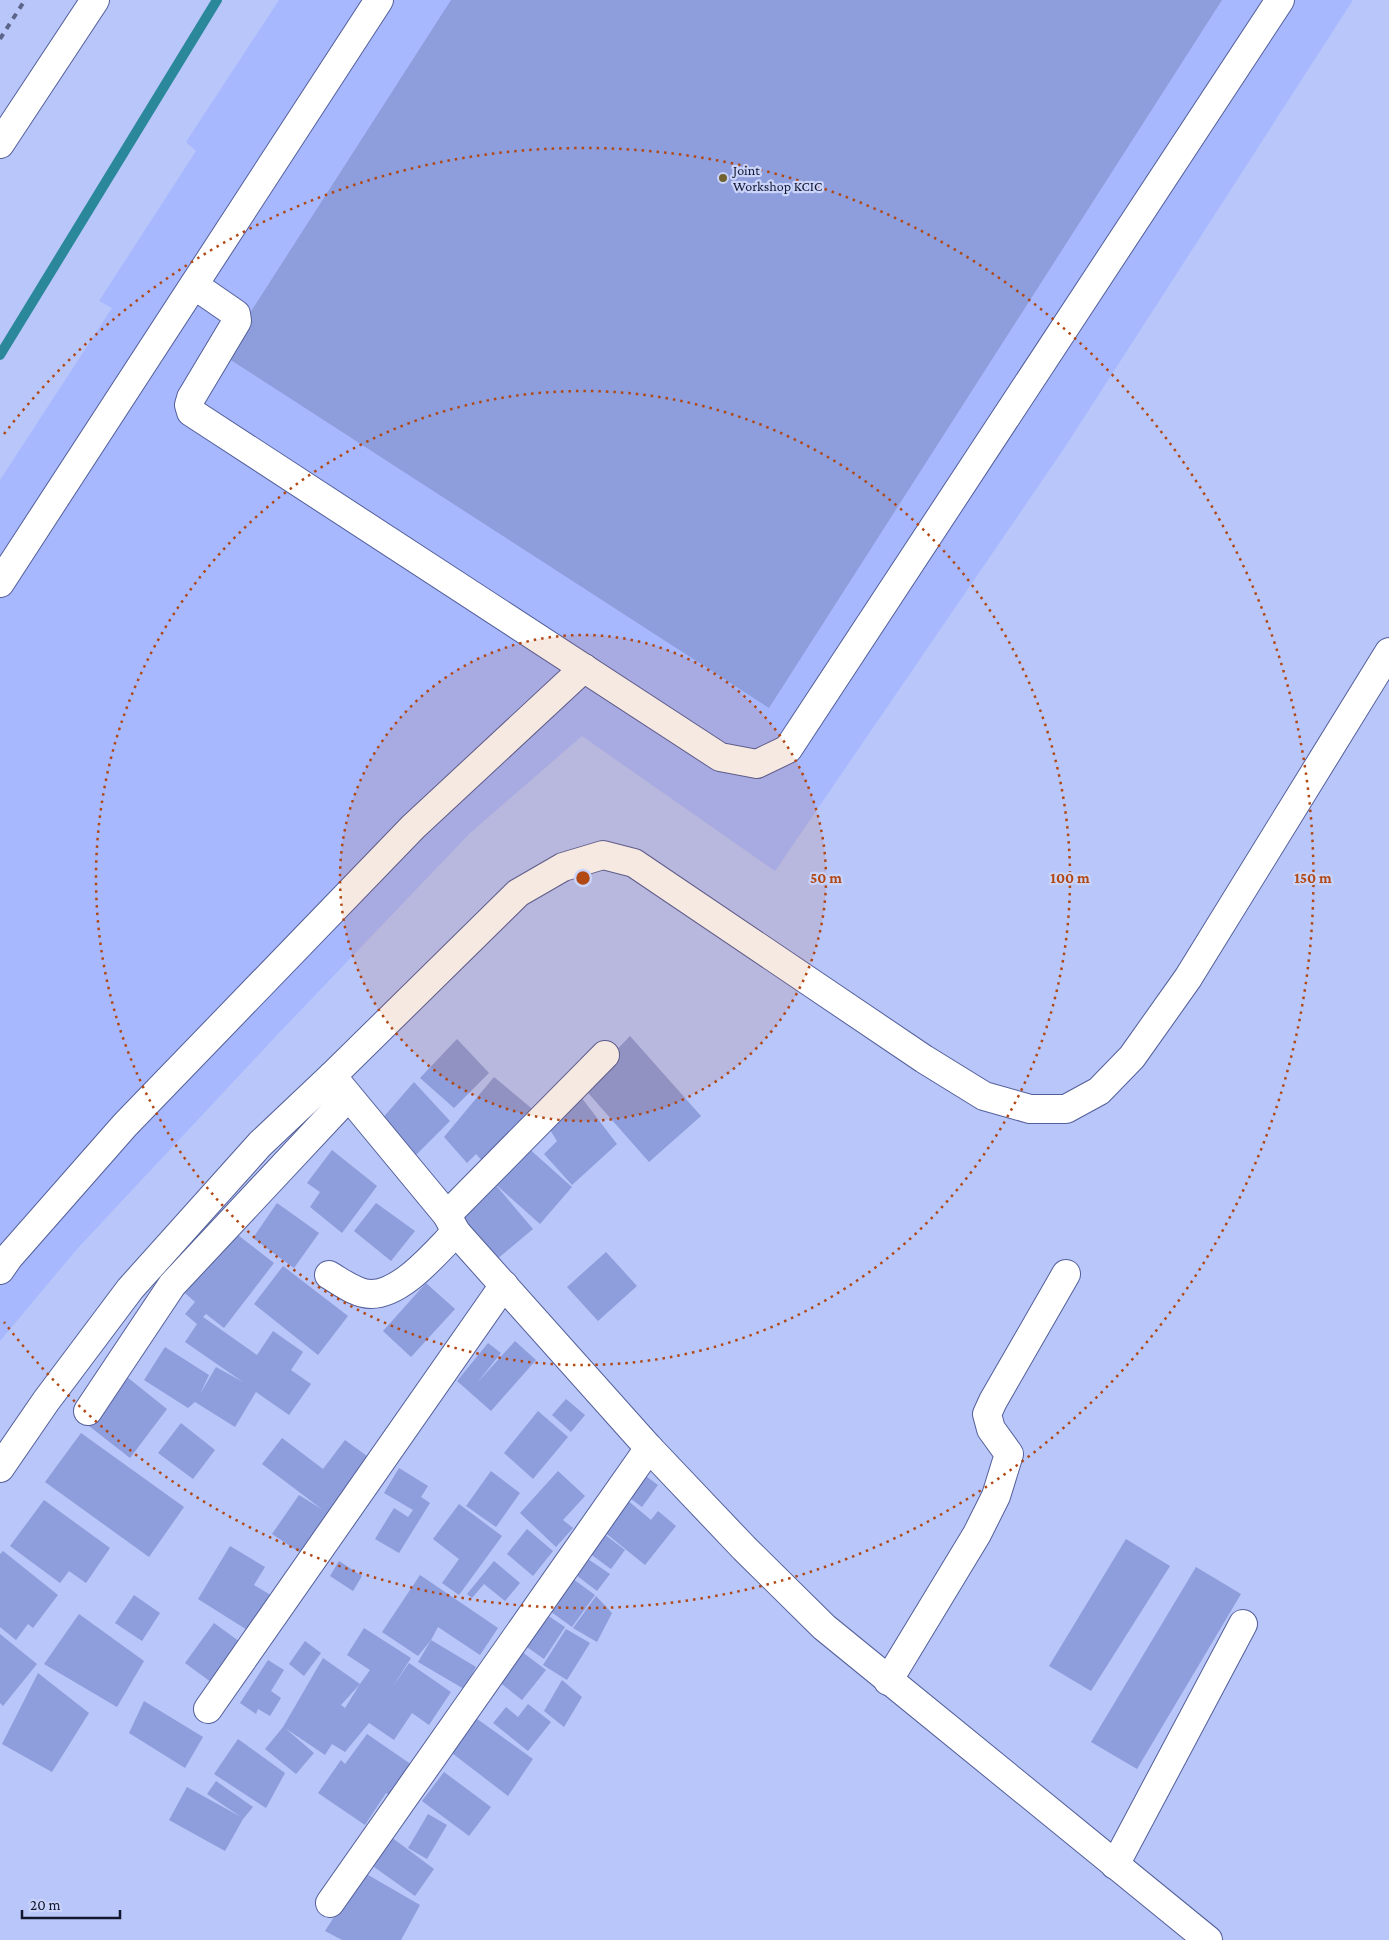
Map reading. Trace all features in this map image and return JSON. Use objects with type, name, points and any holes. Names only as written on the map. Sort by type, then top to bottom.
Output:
[{"type":"street","points":[[0,144],[94,0]]},
{"type":"street","points":[[0,583],[379,0]]},
{"type":"street","points":[[194,285],[236,314],[237,321],[191,398],[189,405],[192,412],[720,757],[757,764],[788,749],[1280,0]]},
{"type":"street","points":[[0,1468],[46,1401],[130,1289],[260,1144],[518,894],[563,867],[603,855],[634,863],[916,1053],[984,1096],[1030,1109],[1066,1110],[1098,1091],[1132,1057],[1144,1041],[1188,978],[1389,652]]},
{"type":"street","points":[[0,1270],[9,1257],[125,1125],[406,834],[584,668]]},
{"type":"street","points":[[329,1275],[352,1289],[370,1294],[388,1292],[421,1268],[451,1224],[605,1055]]},
{"type":"street","points":[[332,1076],[451,1224],[649,1448],[744,1548],[824,1628],[1208,1940]]},
{"type":"street","points":[[88,1411],[172,1285],[348,1097]]},
{"type":"street","points":[[888,1681],[977,1534],[996,1496],[1009,1454],[991,1428],[987,1414],[1066,1274]]},
{"type":"street","points":[[208,1709],[504,1285]]},
{"type":"street","points":[[330,1903],[649,1448]]},
{"type":"street","points":[[1115,1865],[1243,1624]]},
{"type":"shaded area","points":[[279,0],[1353,0],[1065,447],[775,871],[582,736],[470,833],[278,1034],[77,1249],[0,1341],[0,480],[112,308],[99,301],[196,151],[186,142]]},
{"type":"building","name":"Joint Workshop KCIC","points":[[451,0],[1222,0],[769,708],[223,355]]},
{"type":"building","points":[[630,1036],[701,1116],[649,1162],[582,1086]]},
{"type":"building","points":[[457,1039],[489,1073],[454,1108],[420,1078]]},
{"type":"building","points":[[494,1077],[536,1112],[486,1165],[476,1154],[467,1163],[444,1137]]},
{"type":"building","points":[[414,1082],[450,1121],[415,1156],[381,1120]]},
{"type":"building","points":[[581,1097],[617,1144],[572,1185],[544,1154],[557,1141],[547,1125]]},
{"type":"building","points":[[526,1146],[572,1187],[540,1224],[493,1182]]},
{"type":"building","points":[[332,1150],[377,1186],[342,1233],[310,1207],[320,1192],[307,1183]]},
{"type":"building","points":[[495,1184],[533,1229],[490,1265],[452,1220]]},
{"type":"building","points":[[277,1203],[319,1233],[294,1268],[253,1238]]},
{"type":"building","points":[[376,1203],[415,1231],[391,1261],[354,1231]]},
{"type":"building","points":[[234,1232],[274,1263],[224,1328],[206,1314],[203,1317],[257,1355],[273,1331],[303,1352],[291,1370],[311,1384],[289,1415],[256,1392],[235,1427],[195,1402],[188,1408],[144,1380],[165,1347],[209,1375],[200,1394],[216,1367],[243,1382],[185,1342],[197,1324],[185,1314],[195,1302],[185,1293]]},
{"type":"building","points":[[606,1252],[637,1286],[598,1321],[567,1287]]},
{"type":"building","points":[[283,1266],[348,1316],[318,1355],[254,1304]]},
{"type":"building","points":[[426,1283],[455,1309],[411,1357],[383,1331]]},
{"type":"building","points":[[515,1341],[536,1360],[491,1411],[457,1381],[488,1343],[501,1353],[477,1383]]},
{"type":"building","points":[[127,1377],[167,1409],[130,1458],[89,1426]]},
{"type":"building","points":[[566,1399],[585,1415],[571,1432],[552,1415]]},
{"type":"building","points":[[538,1411],[568,1437],[533,1479],[504,1453]]},
{"type":"building","points":[[181,1423],[215,1450],[193,1479],[158,1453]]},
{"type":"building","points":[[81,1433],[184,1507],[149,1557],[45,1482]]},
{"type":"building","points":[[282,1438],[323,1469],[345,1440],[371,1459],[302,1554],[272,1534],[299,1495],[323,1510],[262,1464]]},
{"type":"building","points":[[399,1468],[428,1486],[421,1497],[430,1503],[399,1553],[375,1539],[394,1508],[408,1517],[413,1510],[384,1493]]},
{"type":"building","points":[[491,1471],[520,1493],[496,1527],[466,1506]]},
{"type":"building","points":[[558,1471],[585,1496],[563,1520],[573,1528],[556,1547],[520,1513]]},
{"type":"building","points":[[643,1474],[658,1485],[642,1507],[627,1496]]},
{"type":"building","points":[[626,1499],[651,1520],[658,1511],[676,1526],[645,1565],[602,1530]]},
{"type":"building","points":[[44,1500],[110,1548],[86,1583],[69,1571],[60,1583],[10,1546]]},
{"type":"building","points":[[459,1504],[502,1536],[459,1595],[442,1583],[459,1559],[433,1539]]},
{"type":"building","points":[[527,1529],[553,1551],[533,1576],[507,1554]]},
{"type":"building","points":[[604,1534],[625,1550],[611,1569],[589,1553]]},
{"type":"building","points":[[1126,1539],[1170,1566],[1091,1691],[1049,1666]]},
{"type":"building","points":[[230,1546],[265,1567],[254,1585],[274,1597],[252,1633],[198,1599]]},
{"type":"building","points":[[3,1551],[58,1595],[33,1628],[28,1624],[16,1640],[0,1627],[0,1554]]},
{"type":"building","points":[[588,1559],[610,1574],[597,1591],[576,1575]]},
{"type":"building","points":[[339,1561],[362,1576],[353,1591],[330,1576]]},
{"type":"building","points":[[494,1561],[520,1583],[505,1601],[484,1584],[472,1598],[467,1594]]},
{"type":"building","points":[[1196,1567],[1241,1594],[1137,1769],[1091,1742]]},
{"type":"building","points":[[420,1575],[498,1628],[480,1655],[438,1627],[431,1640],[418,1656],[382,1632]]},
{"type":"building","points":[[573,1579],[595,1595],[572,1627],[550,1611]]},
{"type":"building","points":[[134,1595],[160,1613],[142,1641],[115,1623]]},
{"type":"building","points":[[596,1596],[612,1613],[597,1642],[573,1628]]},
{"type":"building","points":[[79,1614],[144,1661],[117,1707],[44,1664]]},
{"type":"building","points":[[547,1615],[565,1627],[544,1659],[527,1647]]},
{"type":"building","points":[[214,1623],[247,1647],[219,1688],[185,1663]]},
{"type":"building","points":[[364,1628],[411,1658],[392,1688],[409,1663],[451,1692],[429,1725],[412,1713],[394,1740],[369,1723],[345,1752],[332,1744],[325,1755],[285,1728],[314,1753],[296,1774],[265,1749],[283,1727],[323,1658],[360,1684],[370,1670],[347,1655]],"holes":[[[360,1684],[345,1708],[341,1705]]]},
{"type":"building","points":[[566,1629],[590,1643],[567,1680],[543,1665]]},
{"type":"building","points":[[0,1634],[37,1664],[3,1706],[0,1703]]},
{"type":"building","points":[[431,1640],[476,1667],[464,1689],[418,1662]]},
{"type":"building","points":[[305,1641],[321,1653],[304,1676],[289,1664]]},
{"type":"building","points":[[521,1651],[546,1670],[522,1700],[498,1681]]},
{"type":"building","points":[[268,1660],[284,1670],[271,1691],[281,1698],[270,1716],[258,1709],[256,1714],[240,1703]]},
{"type":"building","points":[[38,1673],[89,1713],[52,1772],[2,1744]]},
{"type":"building","points":[[562,1680],[582,1697],[564,1727],[544,1711]]},
{"type":"building","points":[[144,1701],[203,1737],[185,1768],[129,1733]]},
{"type":"building","points":[[528,1704],[551,1722],[528,1751],[493,1723],[506,1707],[518,1717]]},
{"type":"building","points":[[473,1716],[533,1759],[508,1796],[448,1750]]},
{"type":"building","points":[[367,1734],[412,1765],[391,1796],[386,1793],[365,1825],[318,1793],[341,1760],[345,1764]]},
{"type":"building","points":[[238,1739],[285,1773],[266,1808],[214,1774]]},
{"type":"building","points":[[444,1772],[491,1807],[469,1836],[422,1801]]},
{"type":"building","points":[[216,1781],[253,1807],[243,1819],[225,1851],[169,1820],[187,1787],[241,1817],[207,1794]]},
{"type":"building","points":[[428,1814],[447,1825],[427,1859],[408,1848]]},
{"type":"building","points":[[387,1834],[434,1869],[415,1896],[367,1862]]},
{"type":"building","points":[[363,1872],[420,1905],[401,1940],[342,1940],[325,1931]]},
{"type":"waterway","points":[[0,355],[217,0]]},
{"type":"railway","points":[[0,39],[25,0]]},
{"type":"place","name":"Joint Workshop KCIC","points":[[723,178]]}]
